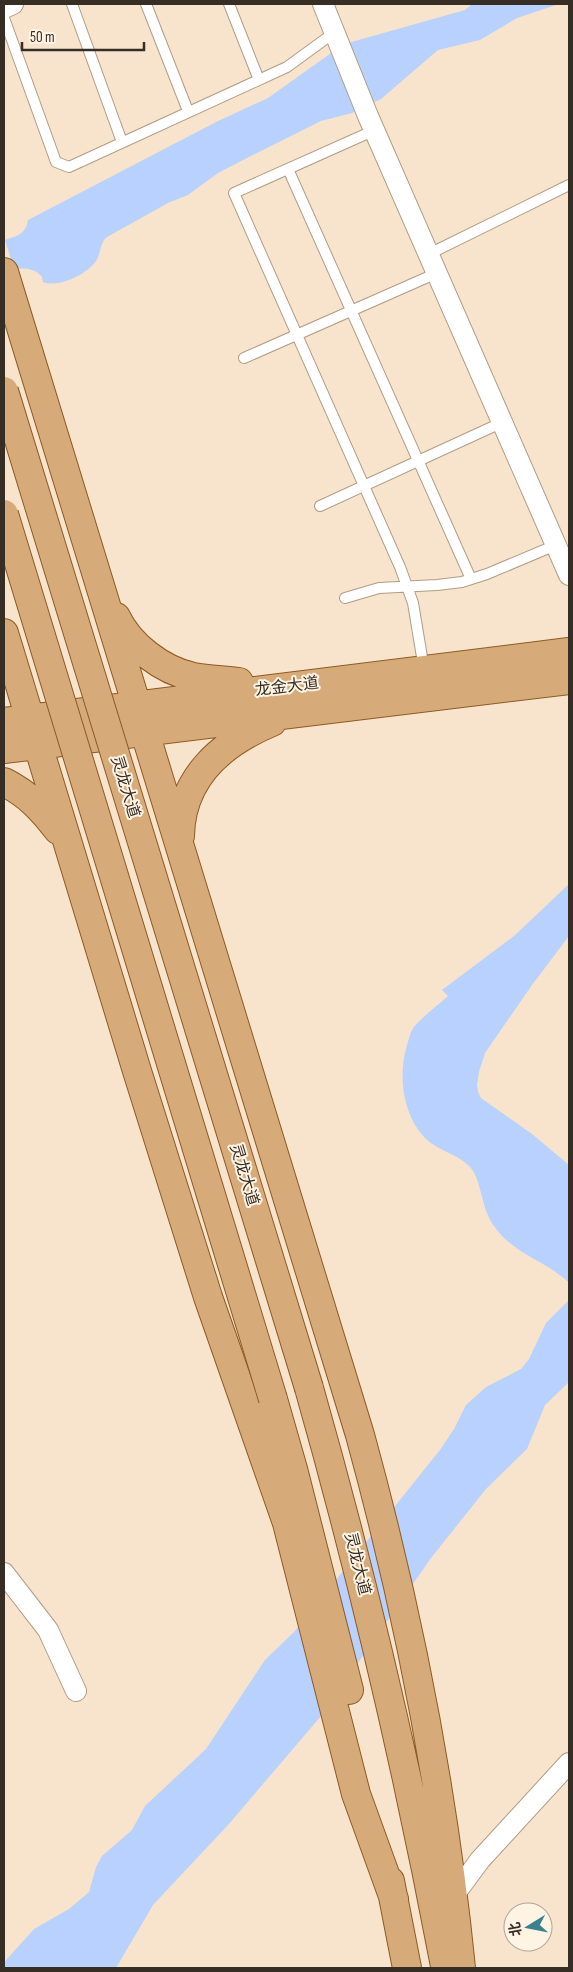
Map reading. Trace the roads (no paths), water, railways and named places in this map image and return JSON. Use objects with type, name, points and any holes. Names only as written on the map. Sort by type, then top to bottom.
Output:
[{"type":"main road","points":[[4,272],[365,1452],[389,1545],[415,1660],[440,1798],[461,1968]]},
{"type":"main road","name":"灵龙大道","points":[[4,391],[309,1388],[340,1498],[387,1689],[445,1968]]},
{"type":"main road","points":[[4,514],[273,1399],[311,1540],[358,1732],[394,1899],[402,1964]]},
{"type":"main road","points":[[101,588],[120,626],[147,654],[166,666],[194,677],[288,687]]},
{"type":"main road","points":[[4,633],[17,721],[38,745],[202,1278],[287,1523],[356,1794],[394,1899]]},
{"type":"main road","name":"龙金大道","points":[[17,721],[569,652]]},
{"type":"main road","name":"龙金大道","points":[[4,749],[569,680]]},
{"type":"main road","points":[[180,848],[183,808],[191,788],[202,770],[212,759],[245,736],[292,714]]},
{"type":"main road","points":[[4,782],[36,803],[68,843]]},
{"type":"street","points":[[4,8],[13,4]]},
{"type":"street","points":[[323,4],[372,123],[569,575]]},
{"type":"street","points":[[4,1573],[48,1630],[76,1691]]},
{"type":"street","points":[[436,1919],[480,1860],[569,1763]]},
{"type":"lane","points":[[72,4],[122,142]]},
{"type":"lane","points":[[146,4],[188,111]]},
{"type":"lane","points":[[229,4],[259,80]]},
{"type":"lane","points":[[4,18],[56,162],[69,166],[287,67],[336,37]]},
{"type":"lane","points":[[372,123],[288,169],[234,193],[407,586],[413,603],[424,670]]},
{"type":"lane","points":[[288,169],[471,580]]},
{"type":"lane","points":[[429,254],[569,185]]},
{"type":"lane","points":[[244,358],[437,273]]},
{"type":"lane","points":[[320,506],[502,422]]},
{"type":"lane","points":[[345,598],[379,588],[450,584],[471,580],[556,546]]},
{"type":"water","points":[[472,4],[559,4],[517,18],[480,40],[438,50],[381,99],[352,113],[321,121],[218,173],[188,195],[168,203],[107,237],[92,266],[72,279],[57,283],[43,282],[42,277],[33,270],[14,269],[5,240],[17,236],[23,231],[28,220],[218,121],[268,98],[348,43],[465,10]]},
{"type":"water","points":[[569,884],[569,936],[485,1053],[477,1085],[481,1098],[532,1134],[569,1165],[569,1283],[502,1236],[486,1211],[477,1179],[470,1167],[430,1142],[417,1128],[411,1118],[404,1094],[403,1069],[404,1057],[412,1031],[422,1019],[448,996],[442,990],[514,936]]},
{"type":"water","points":[[569,1300],[569,1382],[545,1405],[527,1449],[486,1489],[431,1558],[321,1716],[228,1825],[153,1905],[116,1968],[4,1968],[4,1963],[34,1929],[69,1909],[89,1892],[96,1867],[102,1856],[132,1830],[145,1806],[206,1749],[265,1660],[294,1632],[440,1450],[454,1429],[466,1405],[486,1387],[521,1369],[529,1359],[546,1323]]}]
